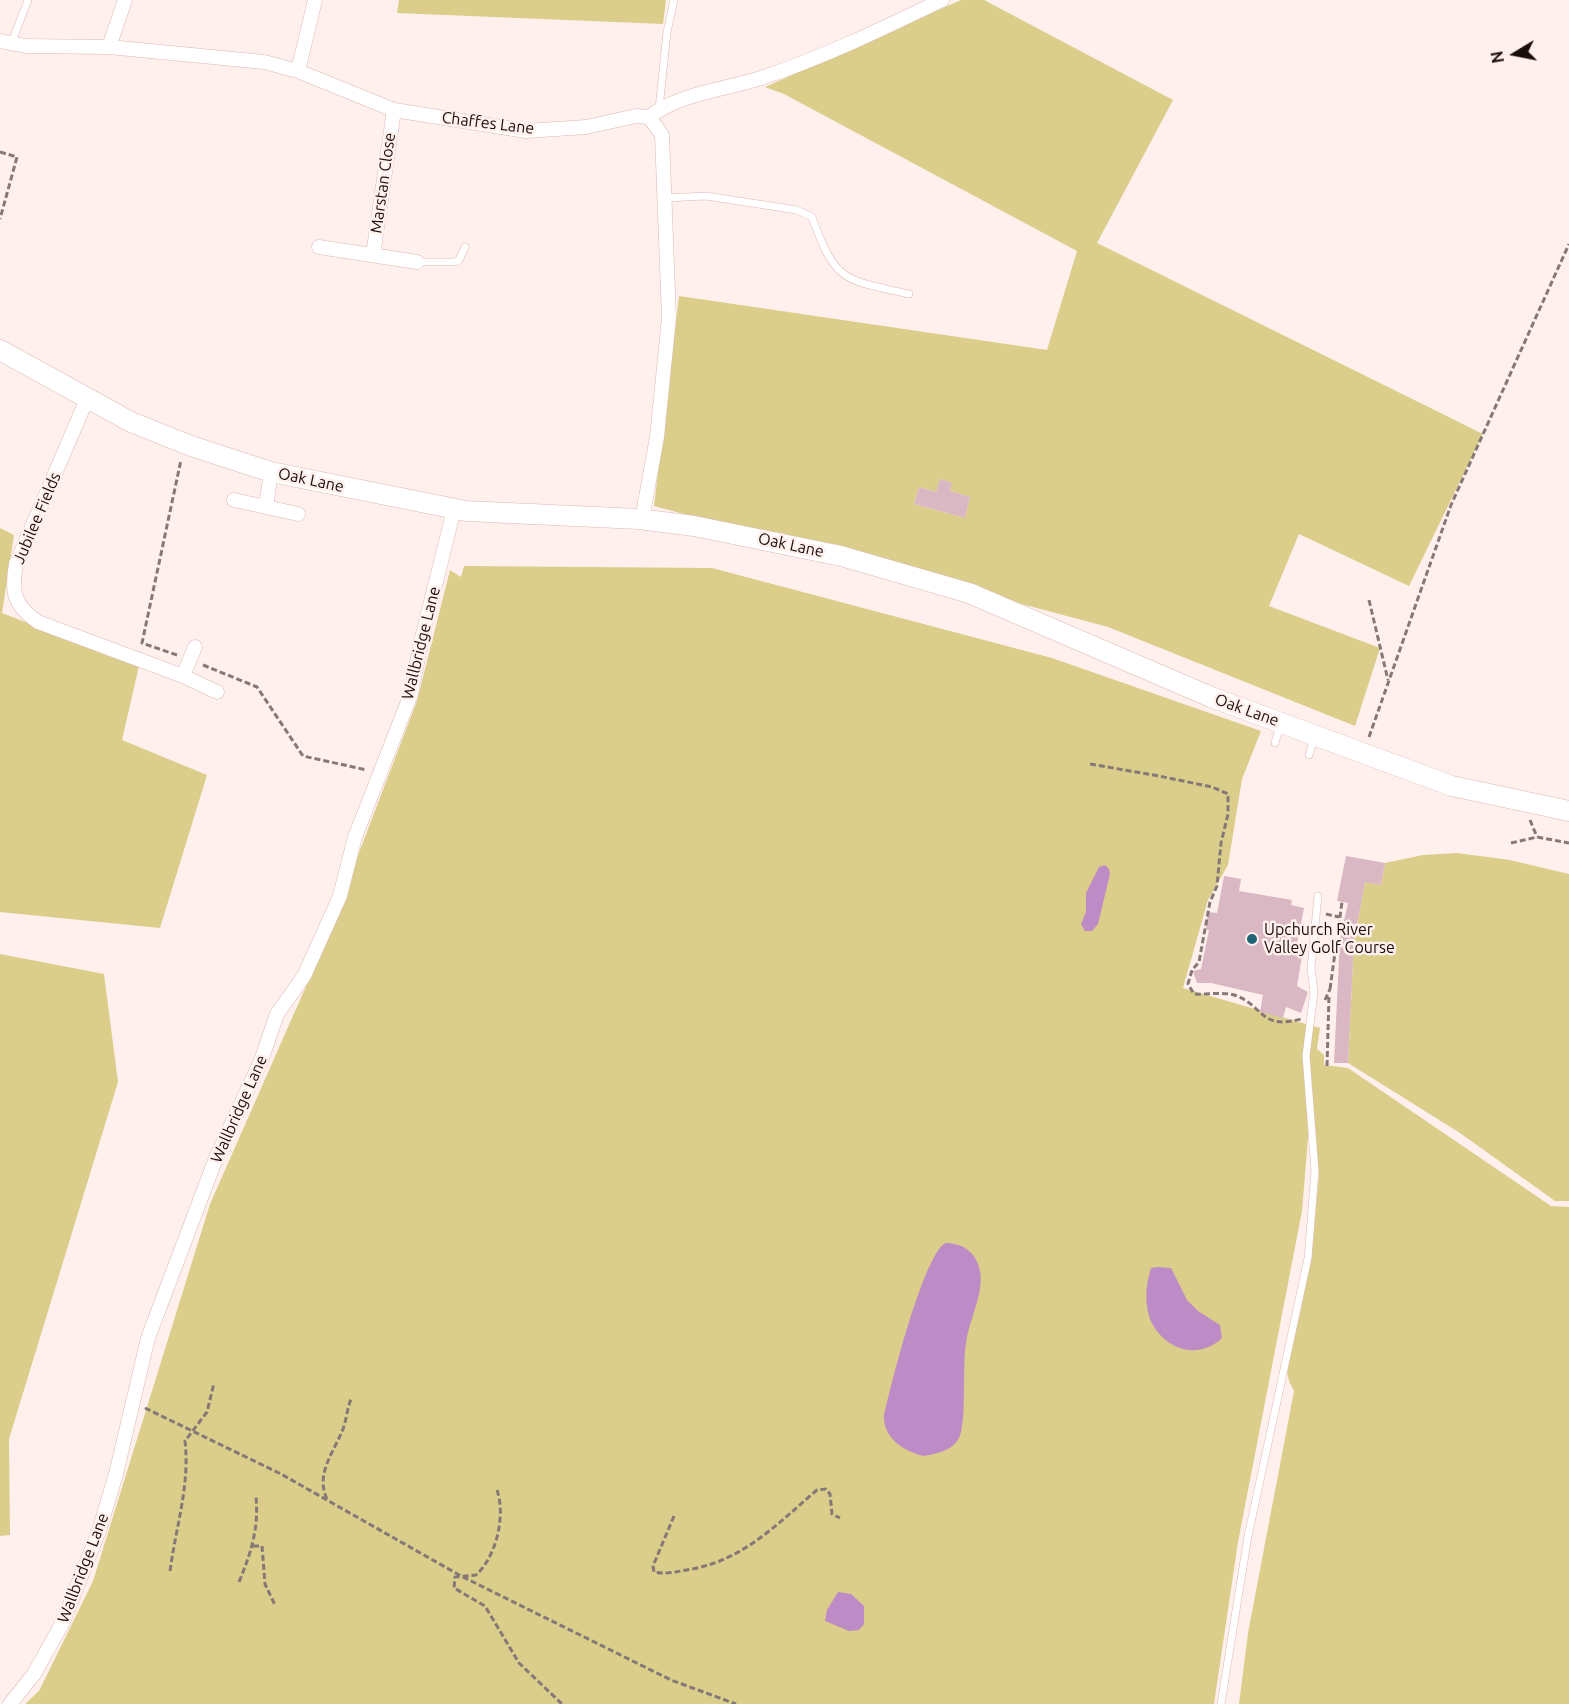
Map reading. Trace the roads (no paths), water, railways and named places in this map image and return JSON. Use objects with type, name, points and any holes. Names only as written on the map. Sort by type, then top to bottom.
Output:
[{"type":"street","points":[[109,47],[125,0]]},
{"type":"street","points":[[298,71],[315,0]]},
{"type":"street","name":"Chaffes Lane","points":[[6,42],[109,47],[264,63],[298,71],[394,110],[526,131],[586,127],[654,113],[671,103],[759,79],[842,49],[942,0]]},
{"type":"street","name":"Marstan Close","points":[[373,255],[394,110]]},
{"type":"street","points":[[642,519],[657,437],[669,318],[662,135],[654,113]]},
{"type":"street","name":"Marstan Close","points":[[319,247],[417,262]]},
{"type":"street","name":"Oak Lane","points":[[0,350],[131,422],[271,472],[454,510],[642,519],[705,528],[841,556],[969,593],[1211,697],[1452,786],[1569,811]]},
{"type":"street","name":"Jubilee Fields","points":[[87,399],[16,564],[12,583],[20,608],[38,622],[183,676],[217,692]]},
{"type":"street","points":[[266,507],[271,472]]},
{"type":"street","points":[[234,500],[298,514]]},
{"type":"street","name":"Wallbridge Lane","points":[[10,1704],[34,1674],[63,1622],[99,1531],[148,1338],[216,1158],[261,1061],[277,1014],[304,976],[340,896],[355,837],[378,773],[411,694],[421,642],[454,510]]},
{"type":"street","points":[[183,676],[195,646]]},
{"type":"lane","points":[[6,42],[28,0]]},
{"type":"lane","points":[[654,113],[674,0]]},
{"type":"lane","points":[[665,198],[706,196],[797,210],[812,217],[823,249],[835,268],[852,281],[909,294]]},
{"type":"lane","points":[[417,262],[454,262],[459,260],[465,247]]},
{"type":"lane","points":[[1275,742],[1281,723]]},
{"type":"lane","points":[[1309,755],[1315,735]]},
{"type":"lane","points":[[1221,1704],[1248,1536],[1308,1258],[1315,1171],[1306,1056],[1314,992],[1311,969],[1318,896]]},
{"type":"place","name":"Upchurch River Valley Golf Course","points":[[1252,939]]}]
